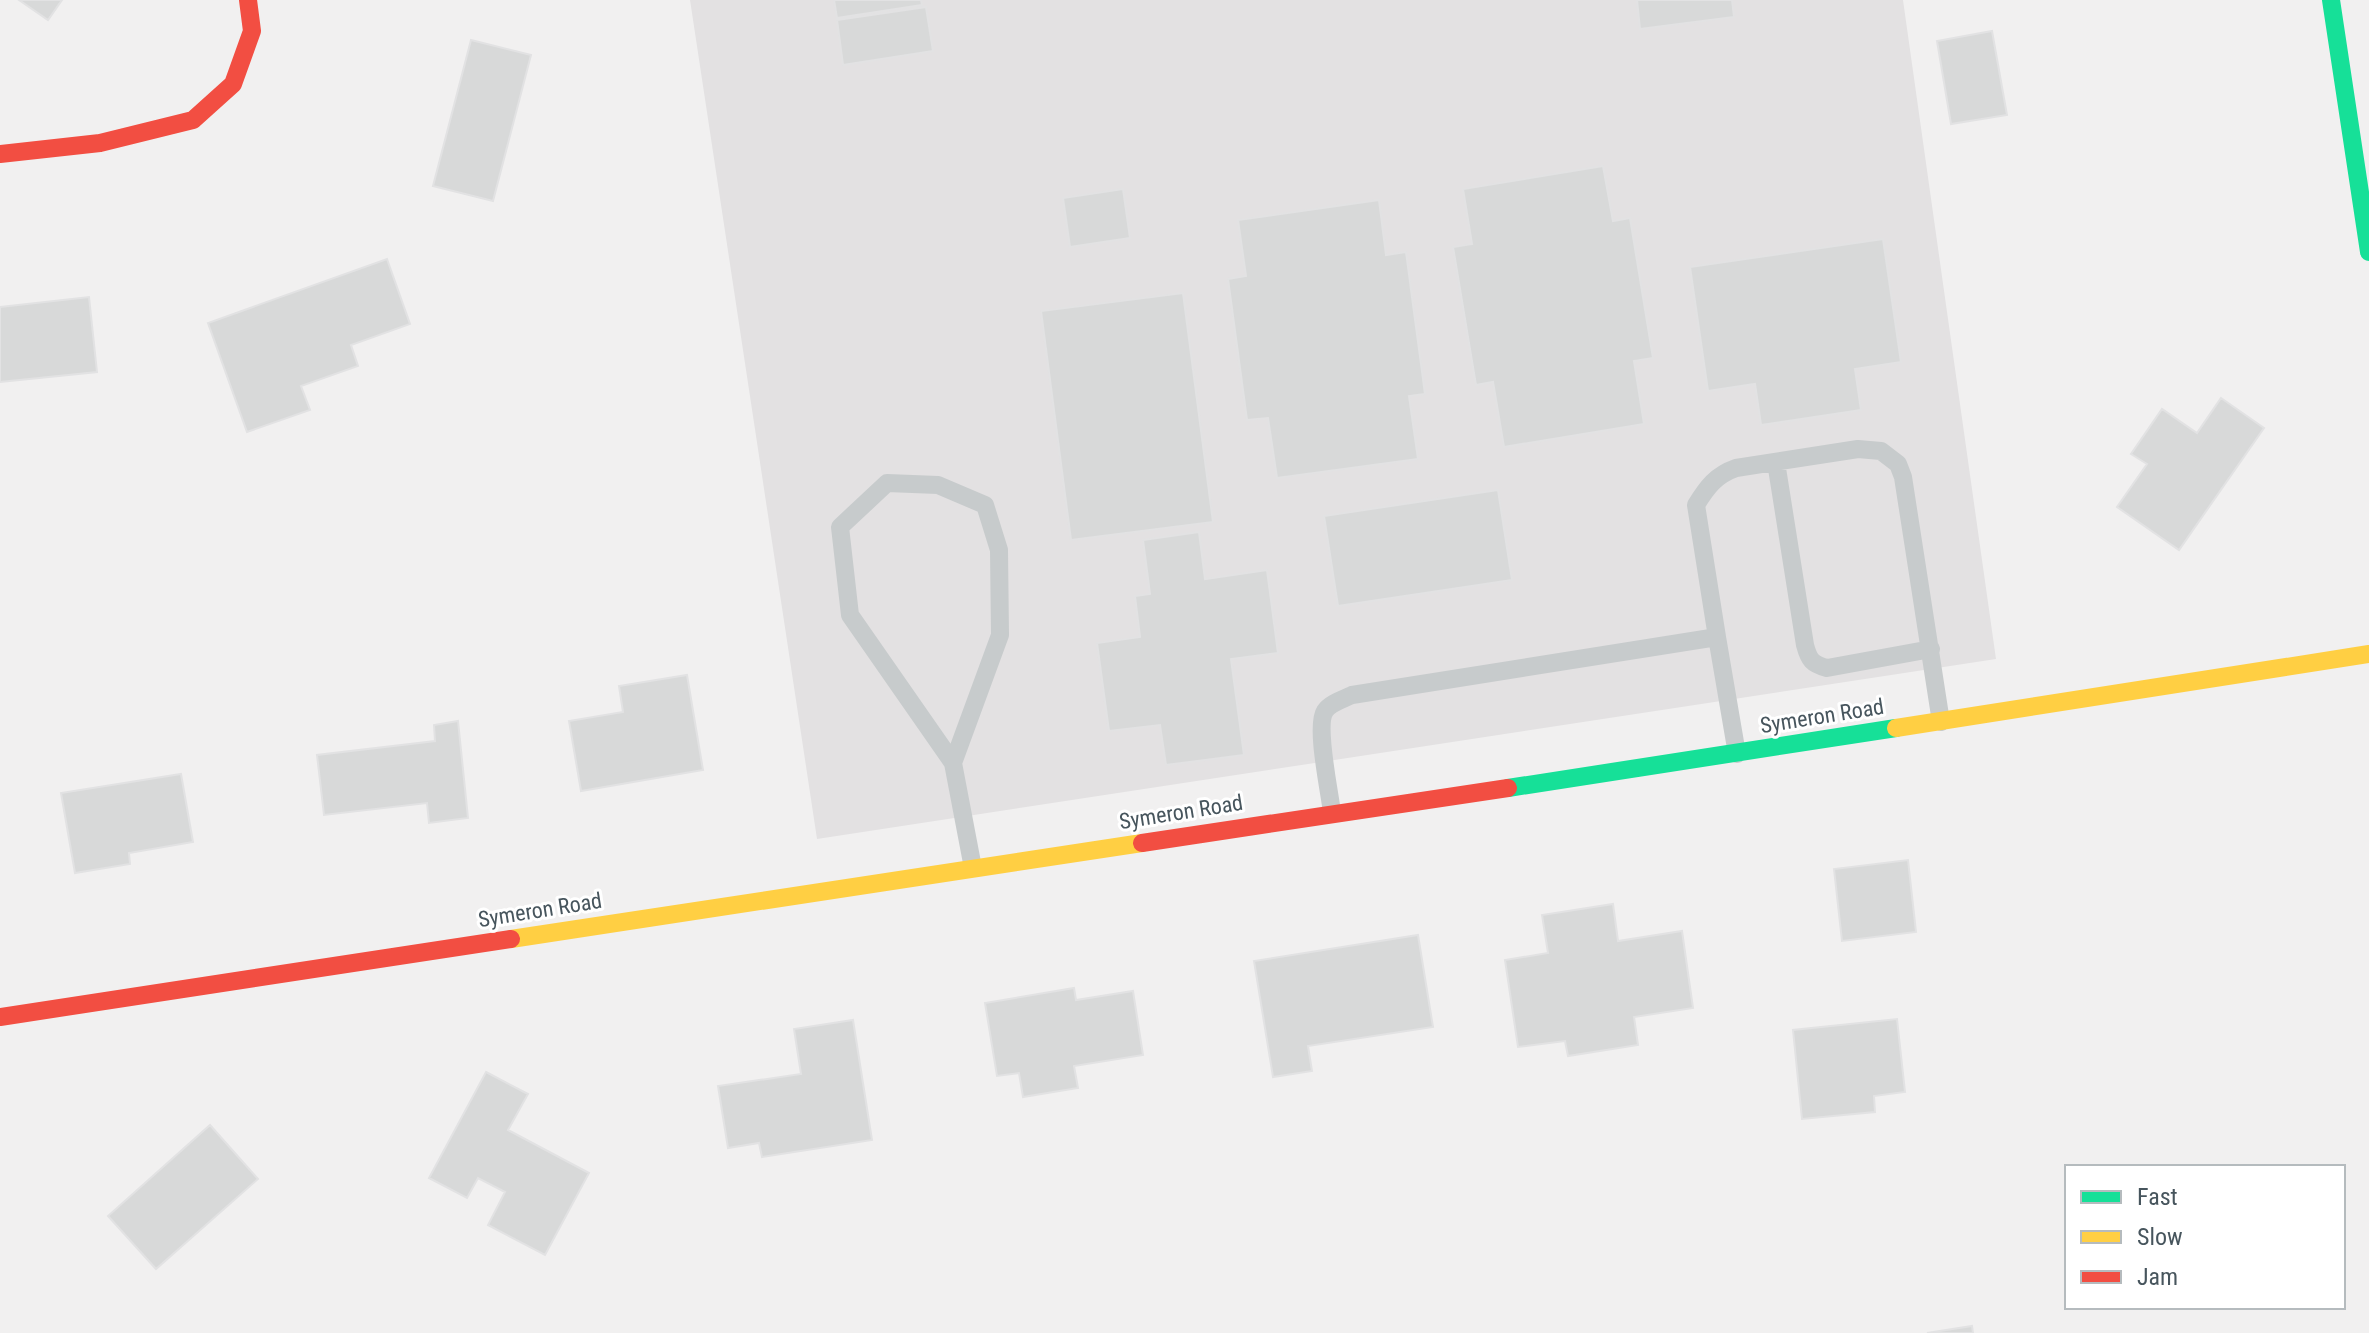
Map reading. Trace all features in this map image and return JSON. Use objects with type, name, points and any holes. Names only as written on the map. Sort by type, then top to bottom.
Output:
[{"type":"street","points":[[0,154],[100,143],[193,120],[233,84],[252,31],[248,0]]},
{"type":"street","points":[[2331,0],[2369,252]]},
{"type":"street","name":"Symeron Road","points":[[0,1017],[1737,754],[2369,654]]},
{"type":"lane","points":[[1737,754],[1696,505],[1706,488],[1722,473],[1736,468],[1858,449],[1881,451],[1898,464],[1903,477],[1941,722]]},
{"type":"lane","points":[[1776,462],[1808,658],[1814,665],[1827,668],[1931,649]]},
{"type":"lane","points":[[953,763],[1000,635],[999,550],[985,505],[938,485],[887,483],[840,527],[850,615],[953,763],[973,868]]},
{"type":"lane","points":[[1332,813],[1320,729],[1324,711],[1336,702],[1352,695],[1717,637]]},
{"type":"shaded area","points":[[690,0],[1903,0],[1996,659],[817,839]]},
{"type":"building","points":[[19,0],[62,0],[48,20]]},
{"type":"building","points":[[834,0],[921,0],[922,5],[837,18]]},
{"type":"building","points":[[1637,0],[1732,0],[1734,17],[1640,29]]},
{"type":"building","points":[[926,7],[933,51],[843,65],[837,20]]},
{"type":"building","points":[[1992,31],[2007,115],[1951,124],[1937,41]]},
{"type":"building","points":[[471,40],[531,55],[493,201],[433,186]]},
{"type":"building","points":[[1603,166],[1613,221],[1630,218],[1653,358],[1634,361],[1644,424],[1504,447],[1493,382],[1476,385],[1453,247],[1472,244],[1463,189]]},
{"type":"building","points":[[1123,189],[1130,238],[1070,247],[1063,198]]},
{"type":"building","points":[[1379,200],[1386,255],[1406,252],[1425,394],[1409,396],[1418,459],[1277,478],[1268,418],[1247,420],[1228,279],[1246,276],[1238,220]]},
{"type":"building","points":[[1883,239],[1901,362],[1855,369],[1861,410],[1761,425],[1755,384],[1708,391],[1690,267]]},
{"type":"building","points":[[387,259],[410,324],[351,345],[358,366],[301,386],[310,410],[247,432],[208,323]]},
{"type":"building","points":[[1183,293],[1213,522],[1071,540],[1041,311]]},
{"type":"building","points":[[89,297],[97,372],[0,382],[0,307]]},
{"type":"building","points":[[2221,398],[2264,428],[2179,550],[2117,507],[2147,464],[2131,454],[2162,409],[2197,433]]},
{"type":"building","points":[[1498,490],[1512,580],[1338,606],[1324,516]]},
{"type":"building","points":[[1199,532],[1205,579],[1267,570],[1278,653],[1231,659],[1244,755],[1166,765],[1160,725],[1109,731],[1097,643],[1140,637],[1135,596],[1150,594],[1143,540]]},
{"type":"building","points":[[687,675],[703,770],[581,791],[569,721],[623,712],[619,686]]},
{"type":"building","points":[[458,721],[468,818],[429,823],[427,803],[324,815],[317,755],[435,741],[434,725]]},
{"type":"building","points":[[181,774],[193,842],[129,853],[130,864],[75,873],[61,793]]},
{"type":"building","points":[[1908,860],[1916,932],[1842,941],[1834,869]]},
{"type":"building","points":[[1613,904],[1618,941],[1682,931],[1693,1008],[1634,1017],[1638,1045],[1568,1056],[1565,1041],[1518,1047],[1505,960],[1548,953],[1542,915]]},
{"type":"building","points":[[1418,935],[1433,1027],[1308,1046],[1312,1071],[1273,1077],[1254,961]]},
{"type":"building","points":[[1074,988],[1076,1000],[1133,991],[1143,1055],[1074,1066],[1078,1088],[1023,1097],[1019,1073],[997,1076],[985,1003]]},
{"type":"building","points":[[1897,1019],[1905,1092],[1874,1096],[1875,1112],[1802,1119],[1793,1030]]},
{"type":"building","points":[[853,1020],[872,1140],[762,1157],[759,1143],[728,1148],[718,1086],[801,1074],[794,1029]]},
{"type":"building","points":[[486,1072],[528,1094],[508,1130],[589,1173],[545,1255],[488,1225],[505,1192],[478,1178],[467,1198],[429,1178]]},
{"type":"building","points":[[210,1125],[258,1179],[156,1269],[108,1216]]},
{"type":"building","points":[[1972,1326],[1973,1333],[1927,1333]]},
{"type":"traffic: fast","points":[[2331,0],[2369,252]]},
{"type":"traffic: fast","points":[[1508,788],[1896,728]]},
{"type":"traffic: slow","points":[[1896,728],[2369,654]]},
{"type":"traffic: slow","points":[[511,939],[1142,843]]},
{"type":"traffic: jam","points":[[0,154],[100,143],[193,120],[233,84],[252,31],[248,0]]},
{"type":"traffic: jam","points":[[1142,843],[1508,788]]},
{"type":"traffic: jam","points":[[0,1017],[511,939]]}]
